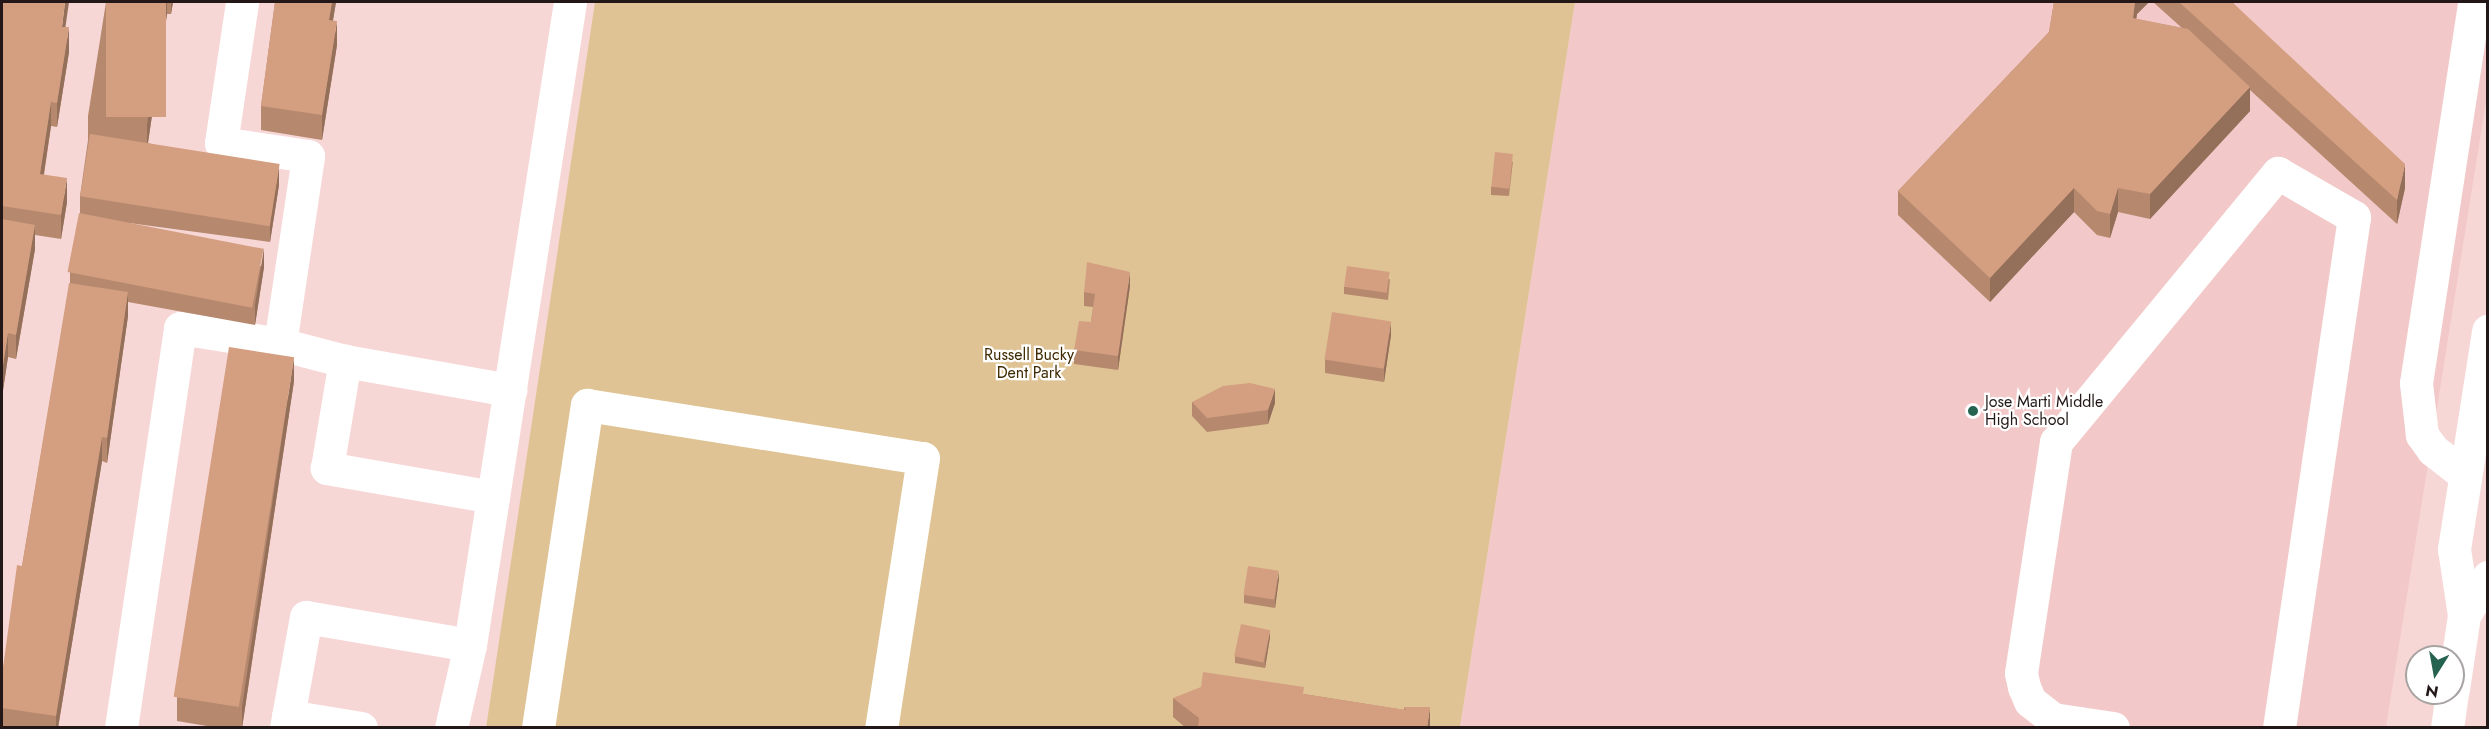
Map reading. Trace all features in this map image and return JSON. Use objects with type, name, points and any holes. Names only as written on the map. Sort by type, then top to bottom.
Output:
[{"type":"street","points":[[242,2],[221,143],[308,156],[280,344]]},
{"type":"street","points":[[451,728],[470,645],[570,2]]},
{"type":"street","points":[[2465,476],[2433,450],[2422,435],[2415,384],[2474,2]]},
{"type":"street","points":[[2113,728],[2054,719],[2030,701],[2021,673],[2055,442],[2278,173],[2354,217],[2279,728]]},
{"type":"street","points":[[121,728],[180,328],[280,344],[345,361],[510,390]]},
{"type":"street","points":[[2460,645],[2464,615],[2454,549],[2487,331]]},
{"type":"street","points":[[345,361],[327,468],[493,497]]},
{"type":"street","points":[[538,728],[587,405],[923,458],[881,728]]},
{"type":"street","points":[[2464,615],[2487,577]]},
{"type":"street","points":[[361,728],[287,722],[306,617],[470,645]]},
{"type":"street","points":[[2447,728],[2451,705]]},
{"type":"shaded area","name":"Jose Marti Middle High School","points":[[1575,2],[2487,2],[2487,95],[2386,727],[1460,728]]},
{"type":"green space","name":"Russell Bucky Dent Park","points":[[595,2],[1575,2],[1460,727],[486,728]]},
{"type":"building","points":[[2,2],[65,2],[62,27],[69,27],[57,103],[51,102],[40,174],[67,178],[61,215],[2,206]]},
{"type":"building","points":[[106,2],[166,2],[166,117],[106,117]]},
{"type":"building","points":[[275,2],[332,2],[329,20],[337,21],[322,115],[261,106]]},
{"type":"building","points":[[2054,2],[2135,2],[2133,18],[2188,29],[2250,87],[2150,194],[2118,188],[2110,214],[2097,211],[2074,188],[1990,278],[1898,191],[2049,32]]},
{"type":"building","points":[[2179,2],[2232,2],[2405,164],[2397,200]]},
{"type":"building","points":[[90,134],[280,164],[270,226],[80,196]]},
{"type":"building","points":[[1495,152],[1513,154],[1509,189],[1491,187]]},
{"type":"building","points":[[79,213],[264,249],[252,308],[68,272]]},
{"type":"building","points":[[2,219],[35,225],[16,335],[8,333],[2,372]]},
{"type":"building","points":[[1087,262],[1130,272],[1118,356],[1074,350],[1079,321],[1091,322],[1095,294],[1084,292]]},
{"type":"building","points":[[1347,266],[1390,272],[1387,293],[1344,287]]},
{"type":"building","points":[[69,283],[128,292],[107,438],[102,437],[56,716],[2,708],[2,675],[17,565],[22,566]]},
{"type":"building","points":[[1332,312],[1391,321],[1384,369],[1324,359]]},
{"type":"building","points":[[229,347],[294,357],[239,707],[174,697]]},
{"type":"building","points":[[1250,383],[1275,389],[1268,410],[1207,418],[1192,402],[1223,386]]},
{"type":"building","points":[[1248,566],[1279,571],[1274,599],[1243,595]]},
{"type":"building","points":[[1241,624],[1270,630],[1263,663],[1234,656]]},
{"type":"building","points":[[1203,672],[1304,687],[1303,694],[1406,710],[1404,707],[1430,707],[1427,728],[1198,728],[1199,718],[1173,698],[1201,687]]},
{"type":"place","name":"Jose Marti Middle High School","points":[[1973,411]]}]
